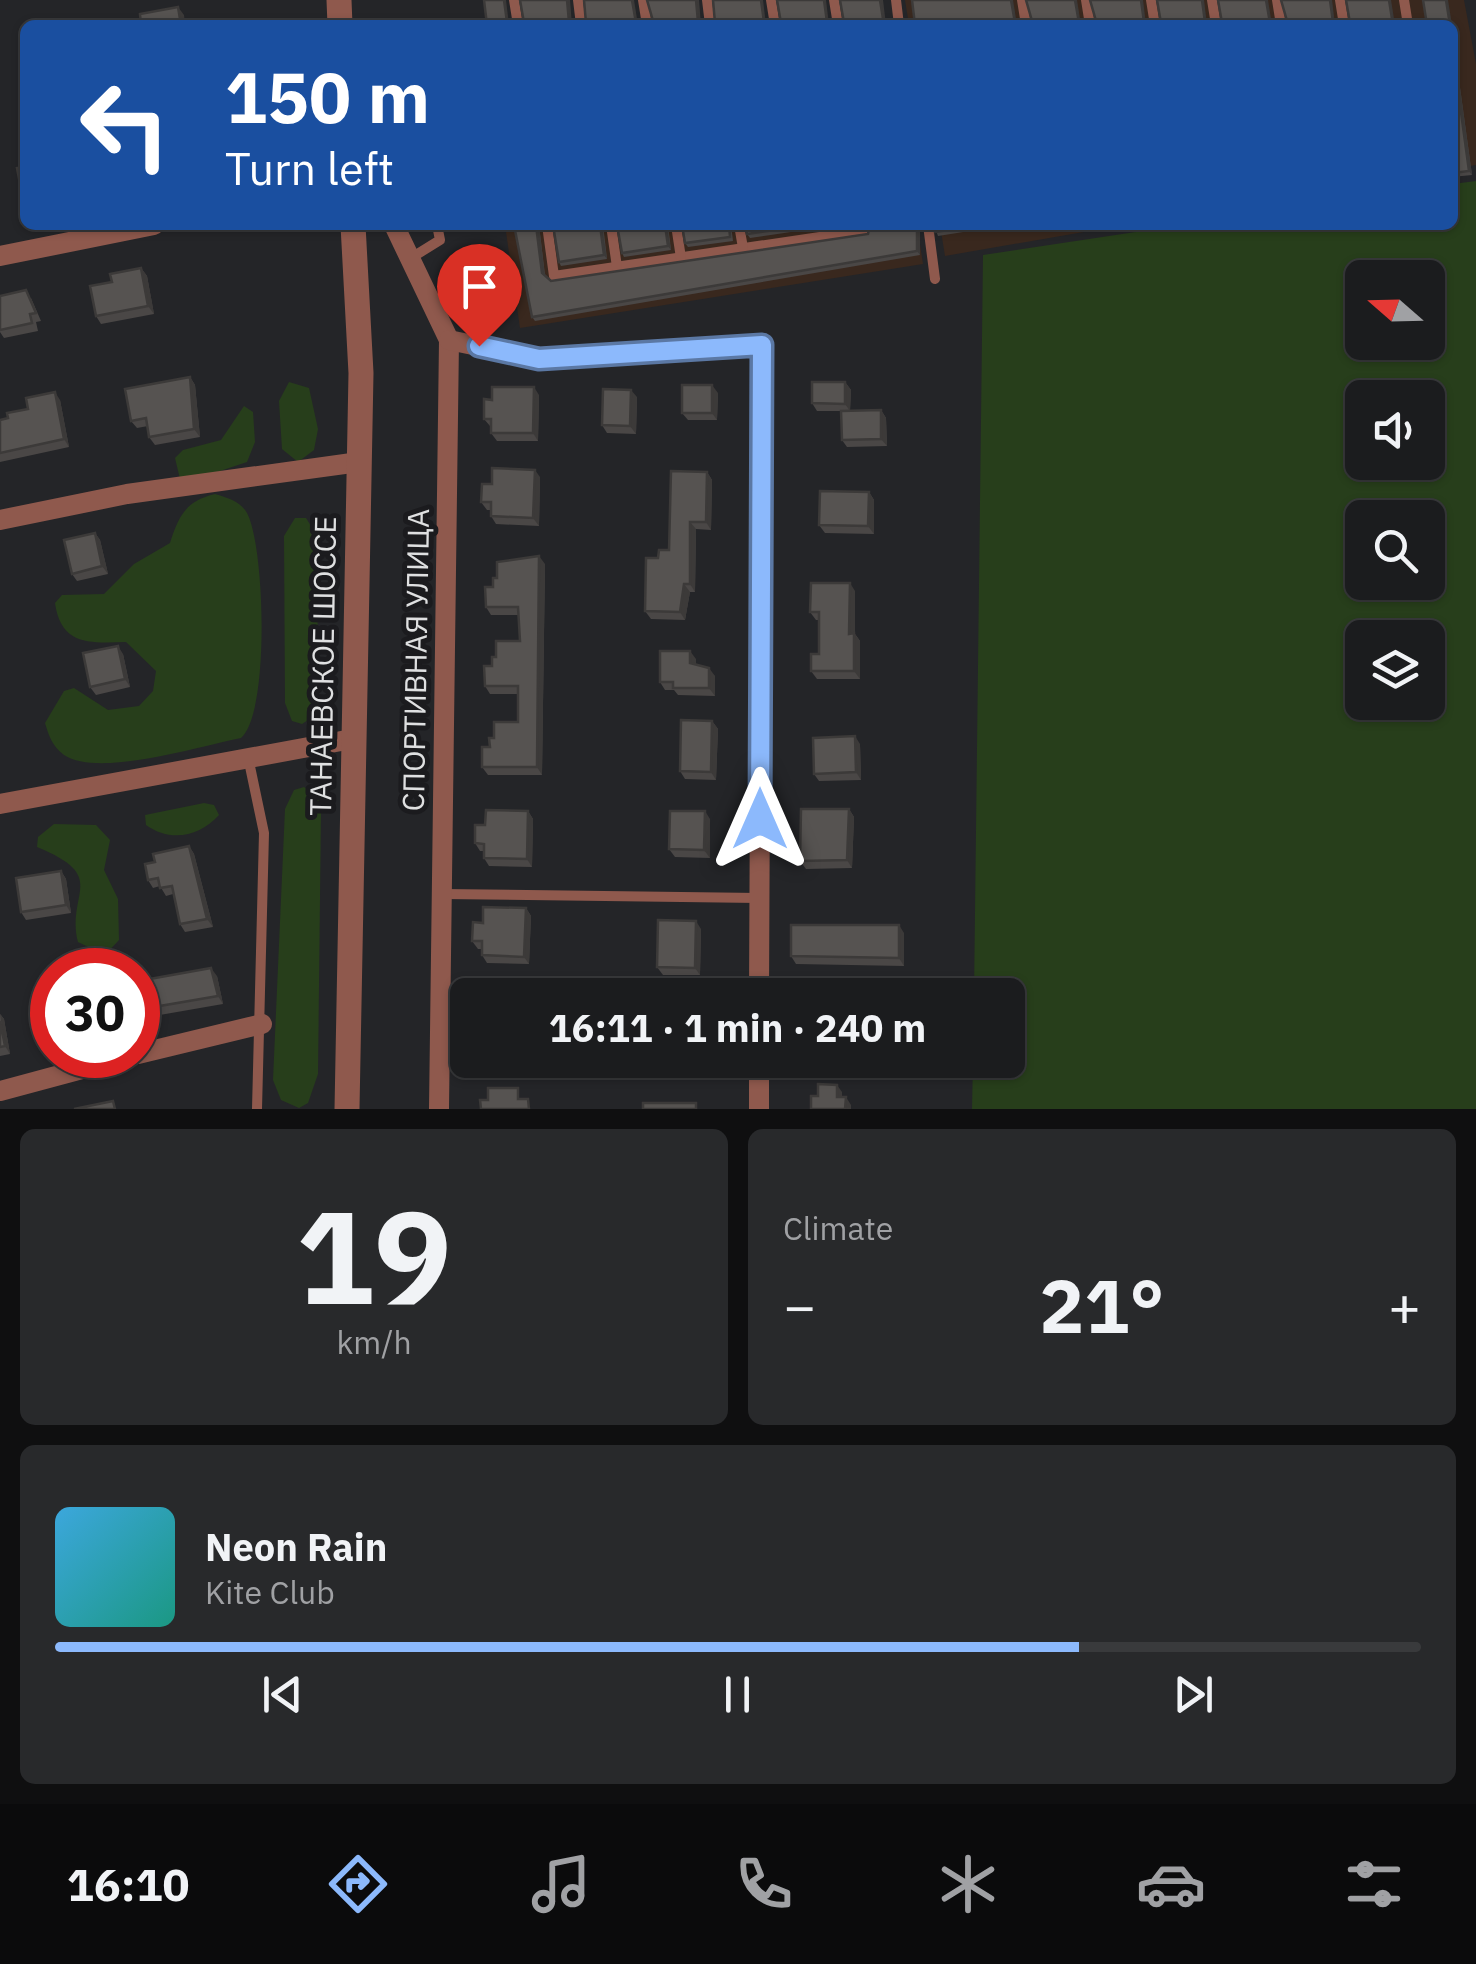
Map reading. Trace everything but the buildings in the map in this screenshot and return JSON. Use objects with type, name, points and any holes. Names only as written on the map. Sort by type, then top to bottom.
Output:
[{"type":"street","points":[[0,256],[129,230]]},
{"type":"street","name":"ТАНАЕВСКОЕ ШОССЕ","points":[[347,1109],[360,373],[353,230]]},
{"type":"street","name":"СПОРТИВНАЯ УЛИЦА","points":[[396,230],[449,340],[439,1109]]},
{"type":"street","points":[[449,340],[539,359],[762,345],[759,978]]},
{"type":"street","points":[[0,520],[127,494],[358,462]]},
{"type":"street","points":[[0,804],[352,739]]},
{"type":"street","points":[[160,1048],[262,1024]]},
{"type":"street","points":[[0,1091],[48,1078]]},
{"type":"street","points":[[758,1109],[759,1078]]},
{"type":"lane","points":[[410,259],[440,240],[438,230]]},
{"type":"lane","points":[[548,230],[554,276],[867,230]]},
{"type":"lane","points":[[611,230],[616,267]]},
{"type":"lane","points":[[677,230],[681,258]]},
{"type":"lane","points":[[740,230],[743,248]]},
{"type":"lane","points":[[805,230],[806,239]]},
{"type":"lane","points":[[929,230],[935,279]]},
{"type":"lane","points":[[248,756],[264,833],[257,1109]]},
{"type":"lane","points":[[442,894],[760,898]]},
{"type":"shaded area","points":[[905,0],[1464,0],[1476,64],[1476,165],[1458,168],[1458,20],[908,20]]},
{"type":"shaded area","points":[[506,230],[918,230],[923,264],[520,328]]},
{"type":"shaded area","points":[[941,230],[1095,230],[945,256]]},
{"type":"green space","points":[[1476,181],[1476,1109],[972,1109],[973,1078],[1025,1078],[1025,978],[974,978],[983,255],[1149,230],[1458,230],[1458,183]]},
{"type":"green space","points":[[289,382],[309,388],[318,429],[314,450],[298,462],[282,449],[279,401]]},
{"type":"green space","points":[[244,406],[253,412],[255,442],[247,462],[190,481],[180,479],[175,458],[183,450],[221,440]]},
{"type":"green space","points":[[215,494],[237,503],[247,513],[258,559],[262,628],[257,697],[250,723],[241,738],[150,758],[101,763],[64,755],[45,723],[64,691],[74,688],[108,710],[139,706],[153,691],[156,671],[126,642],[89,641],[71,634],[58,617],[55,603],[62,595],[104,594],[134,564],[170,543],[190,505]]},
{"type":"green space","points":[[295,518],[306,518],[316,534],[319,699],[311,718],[302,724],[292,721],[285,703],[284,536]]},
{"type":"green space","points":[[304,787],[320,799],[321,810],[318,1074],[308,1103],[299,1108],[281,1100],[273,1080],[285,809],[294,790]]},
{"type":"green space","points":[[204,803],[214,805],[219,815],[194,832],[165,834],[146,825],[145,815]]},
{"type":"green space","points":[[54,824],[96,825],[110,840],[104,870],[118,899],[119,940],[112,948],[90,948],[78,942],[79,877],[73,867],[37,847],[38,837]]},
{"type":"route","points":[[479,346],[539,359],[762,345],[760,819]]}]
